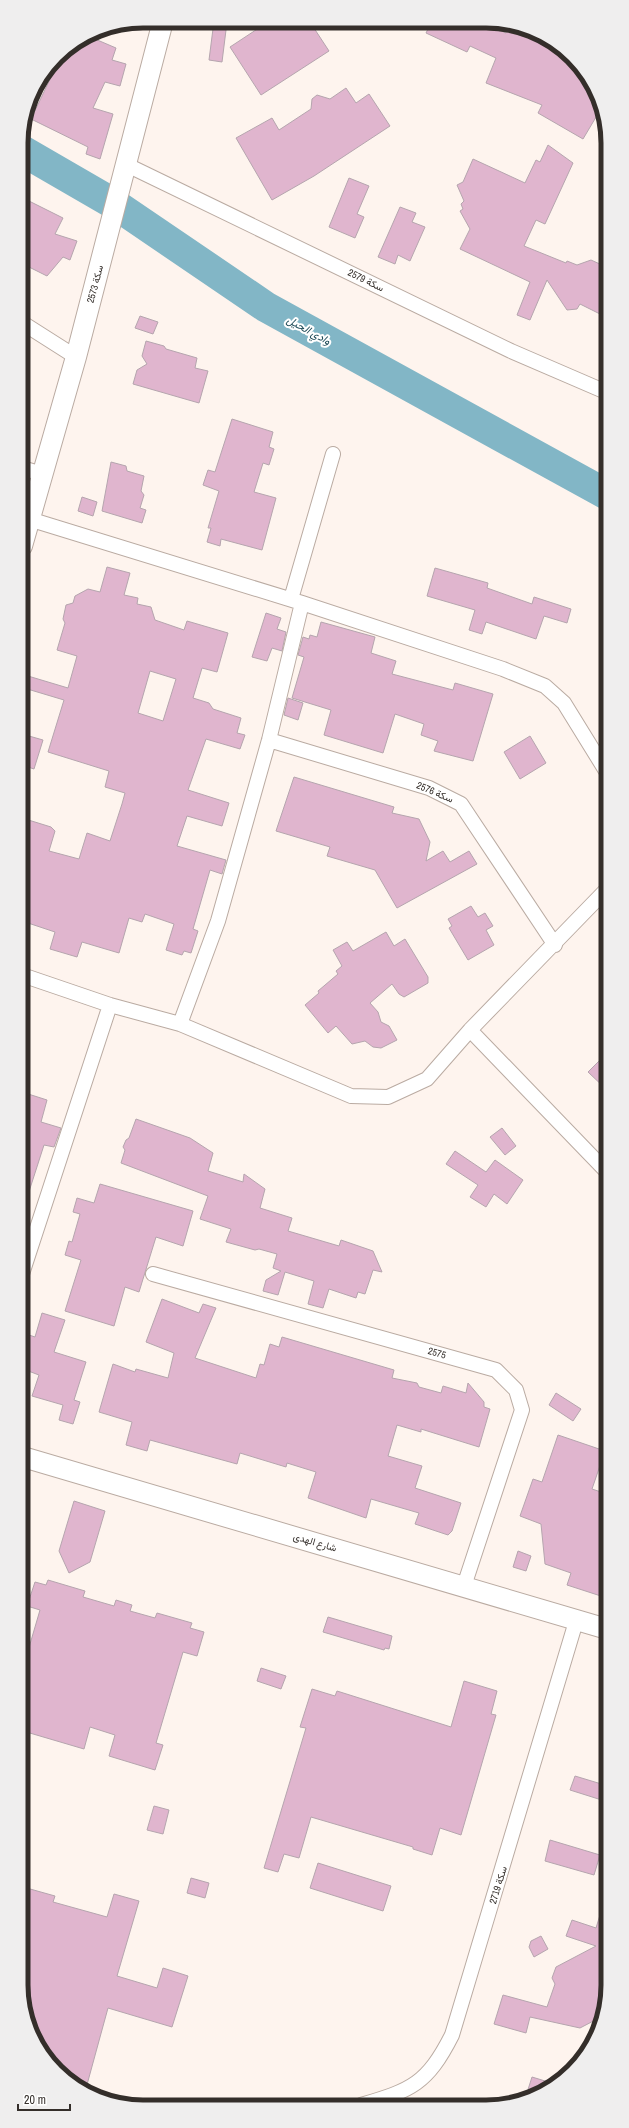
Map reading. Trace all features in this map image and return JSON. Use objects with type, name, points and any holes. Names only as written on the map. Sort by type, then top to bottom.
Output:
[{"type":"street","name":"سكة 2573","points":[[28,523],[76,357],[127,166],[161,28]]},
{"type":"street","name":"سكة 2579","points":[[127,166],[511,351],[601,390]]},
{"type":"street","points":[[28,326],[76,357]]},
{"type":"street","points":[[180,1024],[218,921],[269,740],[296,601],[333,454]]},
{"type":"street","points":[[28,470],[42,474]]},
{"type":"street","points":[[29,519],[296,601],[503,669],[545,686],[564,703],[601,763]]},
{"type":"street","name":"سكة 2576","points":[[269,740],[429,788],[461,804],[555,945]]},
{"type":"street","points":[[28,977],[110,1006],[180,1024],[351,1096],[388,1098],[428,1079],[470,1030],[555,945],[601,894]]},
{"type":"street","points":[[28,1256],[110,1006]]},
{"type":"street","points":[[470,1030],[601,1166]]},
{"type":"street","name":"2575","points":[[153,1274],[496,1370],[511,1384],[516,1390],[522,1410],[464,1586]]},
{"type":"street","name":"شارع الهدى","points":[[28,1458],[577,1618],[601,1627]]},
{"type":"street","name":"سكة 2719","points":[[377,2100],[397,2094],[420,2081],[439,2060],[452,2035],[577,1618]]},
{"type":"building","points":[[213,28],[226,28],[222,62],[209,60]]},
{"type":"building","points":[[259,28],[314,28],[329,51],[261,95],[230,47]]},
{"type":"building","points":[[428,28],[496,29],[506,33],[507,30],[516,32],[544,43],[545,46],[549,47],[567,62],[586,85],[597,115],[583,139],[538,113],[542,105],[486,83],[496,58],[470,46],[467,52],[426,33]]},
{"type":"building","points":[[95,39],[116,48],[112,60],[126,64],[120,86],[105,82],[93,108],[113,114],[100,159],[86,154],[88,147],[31,119],[53,73],[67,56],[85,43]]},
{"type":"building","points":[[346,88],[356,103],[369,94],[390,126],[314,176],[272,200],[236,138],[272,118],[279,130],[311,109],[312,99],[317,95],[330,99]]},
{"type":"building","points":[[548,145],[573,163],[545,224],[536,220],[524,246],[566,263],[567,261],[577,265],[591,260],[601,265],[601,314],[580,304],[577,309],[567,310],[547,280],[530,320],[517,315],[530,282],[460,249],[470,229],[460,211],[463,209],[461,204],[464,201],[457,185],[463,182],[473,159],[525,183],[536,160],[540,162]]},
{"type":"building","points":[[349,178],[369,186],[357,214],[364,217],[355,238],[329,227]]},
{"type":"building","points":[[28,200],[63,218],[55,234],[77,241],[70,260],[63,257],[47,276],[28,266]]},
{"type":"building","points":[[400,207],[416,213],[412,222],[425,227],[410,261],[398,255],[395,264],[378,257]]},
{"type":"building","points":[[140,316],[158,322],[153,334],[135,328]]},
{"type":"building","points":[[146,341],[164,346],[166,349],[197,358],[195,368],[208,371],[199,403],[133,384],[137,370],[147,364],[142,356]]},
{"type":"building","points":[[232,419],[273,432],[269,447],[274,449],[269,465],[263,463],[254,492],[276,498],[262,550],[221,539],[220,546],[207,542],[211,528],[208,528],[219,491],[203,485],[208,470],[215,472]]},
{"type":"building","points":[[111,462],[126,466],[127,471],[144,476],[141,491],[144,495],[140,508],[146,510],[142,523],[102,511]]},
{"type":"building","points":[[82,497],[97,502],[93,516],[78,511]]},
{"type":"building","points":[[107,567],[130,573],[124,595],[138,598],[137,604],[151,607],[155,620],[184,630],[187,621],[228,633],[217,672],[202,668],[193,698],[209,703],[213,709],[241,718],[237,733],[245,735],[240,749],[206,739],[188,790],[229,803],[222,826],[187,816],[177,846],[226,860],[222,874],[210,870],[193,929],[198,931],[191,953],[184,951],[182,955],[166,950],[174,924],[145,914],[142,922],[129,918],[119,953],[82,942],[77,957],[50,949],[55,932],[28,923],[28,820],[51,827],[55,831],[49,851],[79,859],[87,833],[110,841],[125,793],[105,787],[109,771],[48,752],[64,700],[28,689],[28,676],[68,688],[77,656],[57,650],[65,623],[63,619],[66,605],[73,603],[75,596],[88,589],[100,592]],"holes":[[[150,671],[176,679],[163,721],[138,713]]]},
{"type":"building","points":[[435,568],[488,583],[487,588],[532,604],[534,597],[571,609],[567,623],[544,616],[536,639],[486,622],[482,634],[469,630],[475,610],[427,596]]},
{"type":"building","points":[[266,613],[281,618],[277,629],[286,632],[282,651],[272,648],[267,661],[252,657]]},
{"type":"building","points":[[321,622],[375,637],[371,653],[396,661],[392,674],[453,690],[455,683],[493,694],[473,761],[434,751],[438,741],[421,735],[424,724],[395,714],[383,753],[324,735],[331,710],[292,698],[304,657],[298,655],[303,637],[309,639],[310,635],[317,637]]},
{"type":"building","points":[[288,698],[303,703],[298,720],[284,715]]},
{"type":"building","points":[[28,736],[43,740],[34,769],[28,767]]},
{"type":"building","points":[[530,736],[546,763],[520,779],[504,752]]},
{"type":"building","points":[[294,777],[394,807],[392,813],[419,819],[430,842],[426,861],[443,851],[450,862],[469,851],[477,864],[397,908],[375,870],[327,856],[330,847],[276,831]]},
{"type":"building","points":[[471,906],[478,917],[485,913],[493,926],[486,930],[494,945],[468,960],[449,928],[452,926],[448,919]]},
{"type":"building","points":[[386,932],[394,946],[405,939],[428,977],[428,983],[404,997],[399,994],[392,984],[370,1003],[378,1012],[381,1022],[389,1026],[397,1040],[381,1048],[373,1047],[365,1041],[352,1044],[336,1026],[328,1033],[305,1005],[319,993],[318,991],[338,974],[336,971],[342,966],[333,950],[347,942],[353,951]]},
{"type":"building","points":[[601,1059],[601,1084],[588,1072]]},
{"type":"building","points":[[28,1094],[47,1100],[41,1122],[61,1128],[54,1147],[44,1145],[28,1195]]},
{"type":"building","points":[[136,1119],[190,1138],[213,1153],[208,1171],[243,1182],[244,1174],[265,1189],[260,1208],[292,1218],[288,1231],[339,1246],[341,1240],[373,1251],[382,1272],[373,1270],[365,1294],[358,1292],[356,1298],[329,1289],[323,1308],[308,1304],[314,1281],[285,1272],[278,1295],[263,1291],[266,1280],[281,1271],[273,1268],[277,1254],[226,1242],[231,1229],[200,1219],[208,1196],[121,1163],[125,1150],[123,1147],[126,1140],[129,1138]]},
{"type":"building","points":[[502,1128],[516,1146],[505,1155],[490,1137]]},
{"type":"building","points":[[455,1151],[486,1172],[495,1160],[523,1180],[507,1204],[494,1194],[486,1207],[470,1197],[478,1185],[446,1164]]},
{"type":"building","points":[[100,1184],[193,1211],[183,1246],[156,1237],[139,1292],[125,1287],[114,1326],[65,1311],[81,1260],[65,1255],[69,1241],[72,1242],[80,1214],[73,1212],[77,1198],[94,1203]]},
{"type":"building","points":[[162,1299],[199,1313],[203,1304],[216,1308],[195,1358],[256,1378],[260,1364],[264,1365],[270,1344],[279,1347],[282,1337],[394,1370],[392,1378],[417,1383],[419,1387],[441,1393],[443,1386],[466,1393],[468,1383],[484,1402],[484,1407],[490,1409],[479,1447],[421,1429],[421,1432],[397,1425],[388,1456],[422,1466],[415,1488],[461,1503],[452,1531],[448,1535],[415,1524],[419,1513],[371,1499],[366,1518],[308,1498],[316,1472],[287,1463],[286,1467],[240,1453],[237,1464],[150,1440],[147,1451],[126,1445],[132,1422],[99,1412],[113,1364],[135,1372],[136,1369],[168,1378],[174,1353],[146,1342]]},
{"type":"building","points":[[42,1313],[65,1320],[54,1352],[86,1362],[74,1400],[80,1402],[73,1424],[59,1420],[63,1405],[32,1396],[39,1375],[28,1371],[28,1335],[35,1337]]},
{"type":"building","points":[[556,1393],[581,1409],[573,1421],[549,1405]]},
{"type":"building","points":[[558,1435],[601,1450],[601,1463],[592,1489],[601,1492],[601,1596],[567,1585],[571,1573],[545,1564],[541,1524],[520,1516],[533,1479],[542,1482]]},
{"type":"building","points":[[74,1501],[105,1511],[90,1562],[69,1573],[59,1551]]},
{"type":"building","points":[[518,1551],[531,1556],[526,1571],[513,1567]]},
{"type":"building","points":[[48,1580],[85,1591],[83,1597],[114,1606],[116,1600],[132,1605],[130,1611],[155,1618],[157,1613],[192,1623],[190,1628],[204,1632],[197,1656],[183,1652],[156,1743],[163,1745],[155,1770],[109,1756],[115,1735],[90,1727],[84,1749],[28,1732],[28,1651],[40,1610],[28,1606],[28,1603],[35,1582],[46,1585]]},
{"type":"building","points":[[328,1617],[392,1636],[389,1649],[385,1648],[384,1650],[323,1632]]},
{"type":"building","points":[[261,1668],[286,1676],[281,1689],[257,1681]]},
{"type":"building","points":[[464,1681],[497,1691],[491,1714],[496,1715],[461,1835],[440,1828],[432,1855],[413,1849],[413,1847],[311,1817],[299,1858],[284,1854],[278,1872],[264,1868],[306,1728],[300,1727],[312,1689],[335,1696],[337,1691],[451,1727]]},
{"type":"building","points":[[575,1776],[601,1784],[601,1800],[570,1790]]},
{"type":"building","points":[[154,1806],[169,1810],[163,1834],[147,1830]]},
{"type":"building","points":[[550,1840],[600,1855],[594,1875],[545,1861]]},
{"type":"building","points":[[318,1863],[391,1886],[383,1911],[310,1888]]},
{"type":"building","points":[[191,1878],[209,1883],[205,1898],[187,1893]]},
{"type":"building","points":[[28,1888],[55,1896],[53,1902],[107,1917],[114,1894],[139,1901],[117,1976],[157,1988],[163,1968],[188,1976],[172,2027],[108,2008],[87,2086],[73,2076],[52,2055],[43,2043],[34,2022],[30,2008],[28,1985]]},
{"type":"building","points":[[601,1912],[601,1993],[595,2020],[580,2028],[530,2017],[526,2033],[494,2024],[503,1995],[547,2007],[555,1984],[552,1978],[556,1967],[596,1946],[566,1936],[572,1920],[596,1928]]},
{"type":"building","points":[[541,1936],[548,1949],[534,1957],[529,1947],[531,1941]]},
{"type":"building","points":[[532,2077],[548,2082],[544,2085],[527,2092]]},
{"type":"waterway","name":"وادي الحيل","points":[[28,154],[116,205],[266,307],[601,491]]}]
